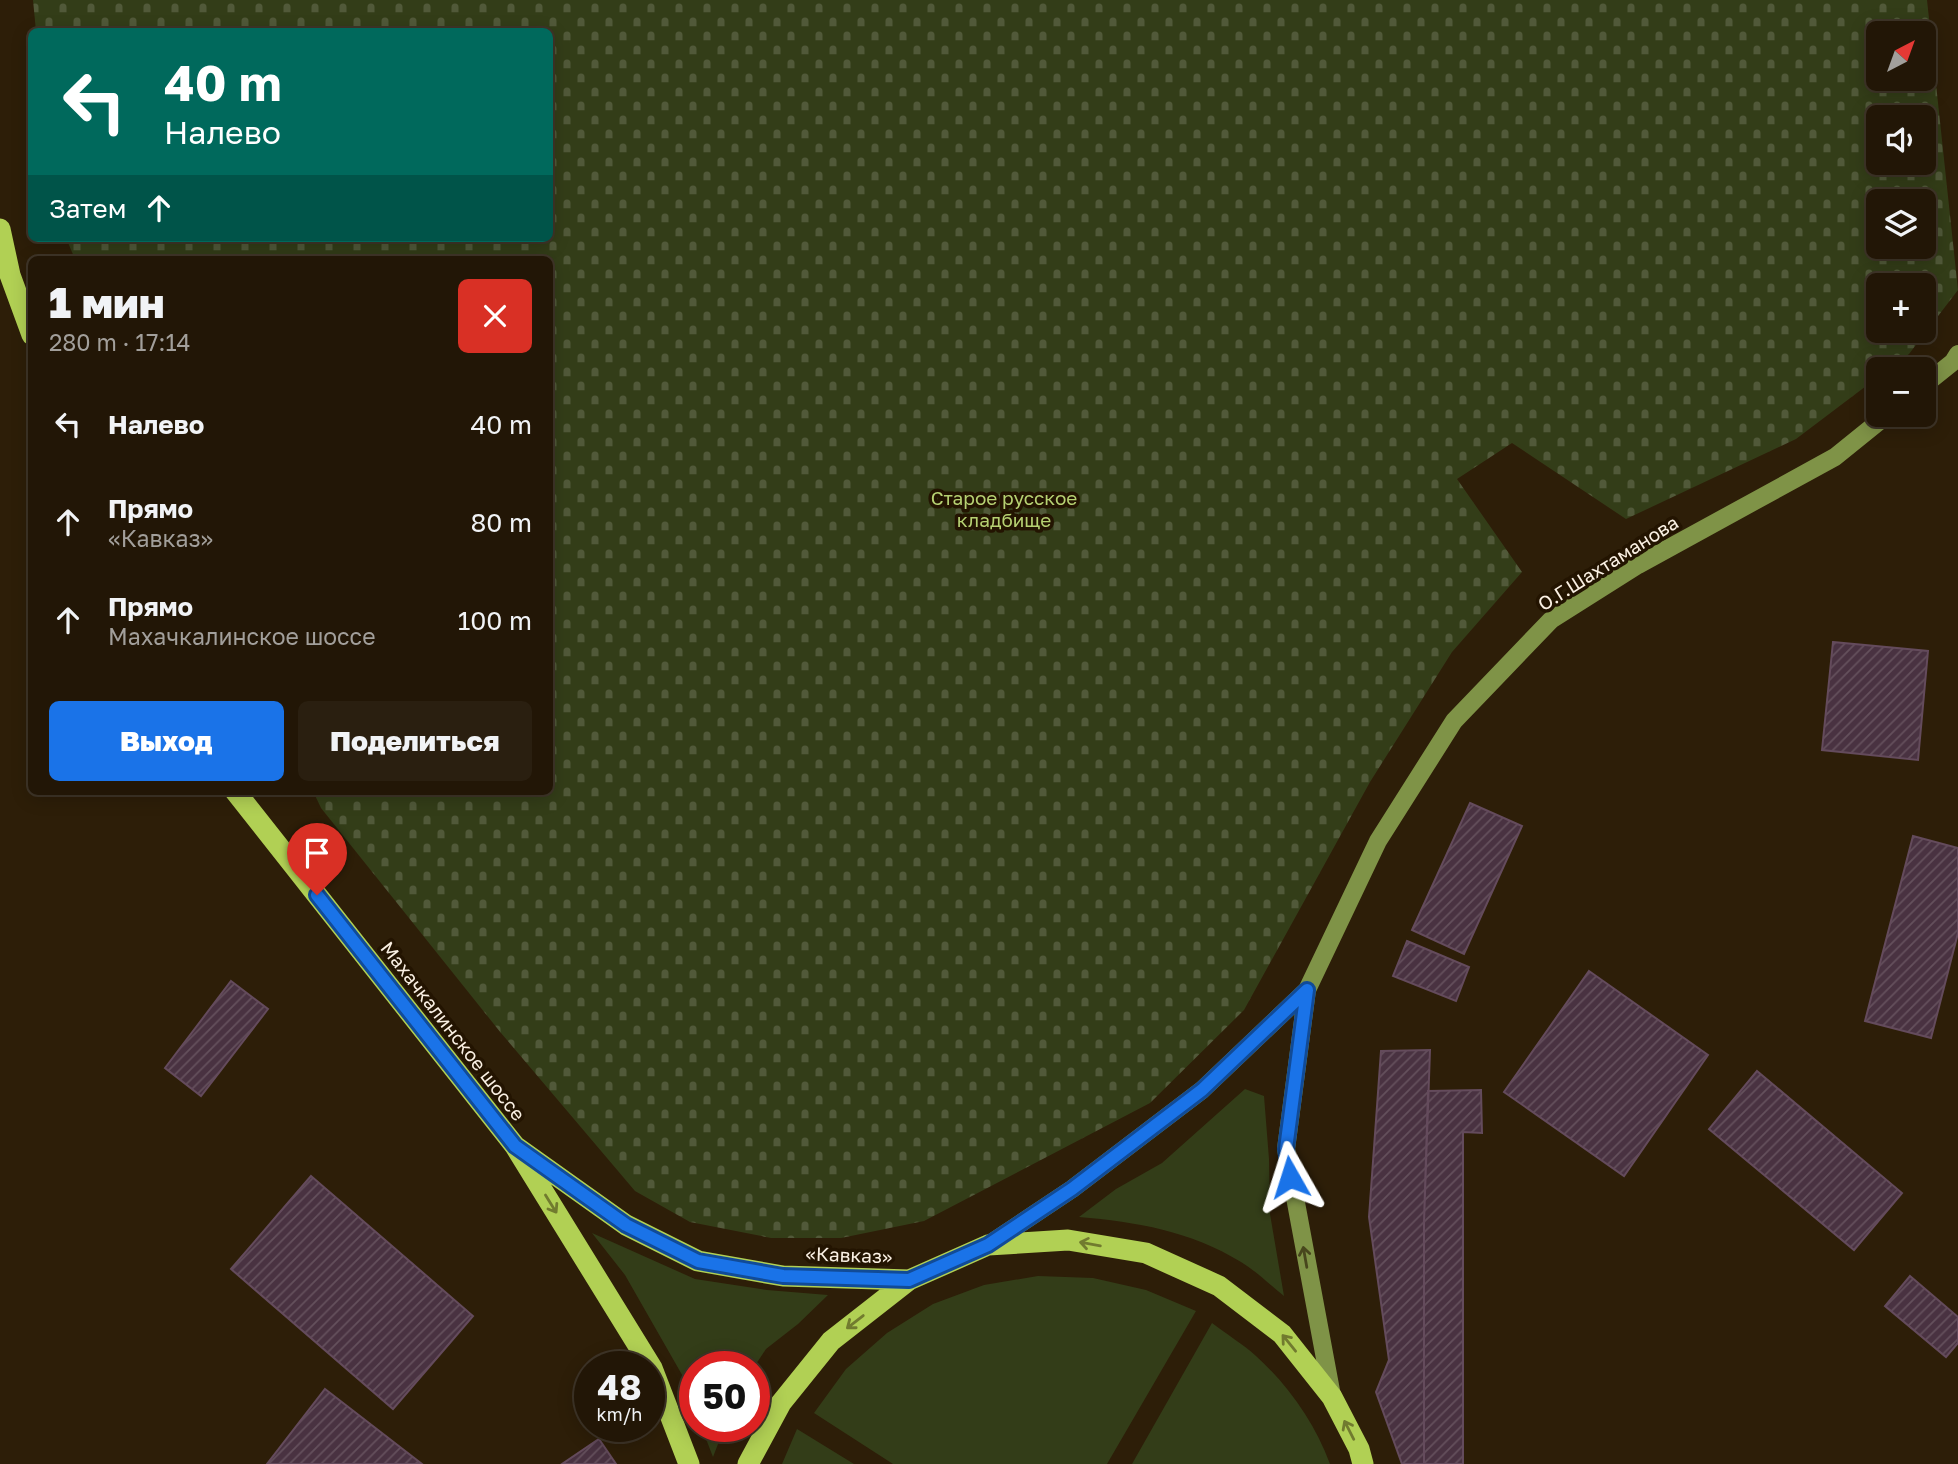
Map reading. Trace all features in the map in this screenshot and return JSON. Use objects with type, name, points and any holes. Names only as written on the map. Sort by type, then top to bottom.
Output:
[{"type":"highway","points":[[0,229],[10,275],[28,324]]},
{"type":"highway","name":"Махачкалинское шоссе","points":[[238,795],[515,1146],[652,1368],[689,1464]]},
{"type":"highway","name":"«Кавказ»","points":[[515,1146],[626,1225],[698,1261],[783,1276],[909,1280],[988,1245],[1068,1240],[1146,1253],[1219,1286],[1282,1334],[1332,1396],[1359,1448],[1363,1464]]},
{"type":"highway","points":[[748,1464],[781,1402],[831,1340],[909,1280]]},
{"type":"main road","points":[[1936,376],[1953,362],[1958,354]]},
{"type":"main road","name":"О.Г.Шахтаманова","points":[[1307,990],[1378,841],[1454,721],[1550,620],[1638,565],[1835,457],[1872,427]]},
{"type":"main road","points":[[988,1245],[1072,1189],[1202,1090],[1307,990]]},
{"type":"main road","points":[[1307,990],[1286,1149],[1332,1396]]},
{"type":"green space","name":"Старое русское кладбище","points":[[33,0],[1927,0],[1929,21],[1866,21],[1866,91],[1936,91],[1936,84],[1958,290],[1936,319],[1936,273],[1866,273],[1866,343],[1917,343],[1909,354],[1905,357],[1866,357],[1866,386],[1796,439],[1626,519],[1512,443],[1457,479],[1522,572],[1452,652],[1370,782],[1244,1010],[1150,1103],[924,1221],[841,1238],[771,1238],[690,1222],[635,1191],[501,1033],[321,808],[315,795],[553,795],[553,256],[74,256],[68,242],[553,242],[553,28],[36,28]]},
{"type":"green space","points":[[1245,1089],[1264,1096],[1270,1214],[1284,1296],[1247,1266],[1222,1251],[1183,1235],[1142,1225],[1079,1217],[1116,1189],[1162,1163]]},
{"type":"green space","points":[[592,1233],[695,1279],[767,1290],[828,1295],[765,1351],[679,1351],[679,1370],[625,1275]]},
{"type":"green space","points":[[1038,1276],[1093,1278],[1146,1290],[1196,1311],[1107,1464],[893,1464],[814,1413],[846,1369],[887,1333],[933,1304],[984,1285]]},
{"type":"green space","points":[[1212,1323],[1251,1352],[1279,1379],[1308,1419],[1330,1464],[1132,1464]]},
{"type":"green space","points":[[797,1429],[854,1464],[782,1464]]},
{"type":"green space","points":[[707,1442],[719,1442],[713,1457]]},
{"type":"building","points":[[1833,642],[1928,651],[1918,760],[1822,750]]},
{"type":"building","points":[[1470,803],[1522,826],[1464,954],[1412,930]]},
{"type":"building","points":[[1913,836],[1958,848],[1958,933],[1931,1038],[1865,1021]]},
{"type":"building","points":[[1407,941],[1469,967],[1456,1001],[1393,976]]},
{"type":"building","points":[[1589,971],[1708,1055],[1624,1176],[1504,1092]]},
{"type":"building","points":[[231,981],[268,1009],[201,1096],[165,1068]]},
{"type":"building","points":[[1430,1050],[1424,1222],[1424,1464],[1402,1464],[1376,1392],[1389,1360],[1369,1217],[1381,1051]]},
{"type":"building","points":[[1757,1071],[1902,1193],[1854,1250],[1709,1129]]},
{"type":"building","points":[[1481,1090],[1482,1133],[1463,1132],[1463,1464],[1424,1464],[1424,1222],[1428,1091]]},
{"type":"building","points":[[311,1176],[473,1316],[393,1409],[231,1269]]},
{"type":"building","points":[[1910,1276],[1958,1317],[1958,1343],[1946,1357],[1885,1306]]},
{"type":"building","points":[[325,1389],[422,1464],[267,1464]]},
{"type":"building","points":[[595,1442],[601,1442],[616,1464],[562,1464]]},
{"type":"route","points":[[317,895],[515,1146],[626,1225],[698,1261],[783,1276],[909,1280],[988,1245],[1072,1189],[1202,1090],[1307,990],[1286,1149],[1290,1177]]}]
